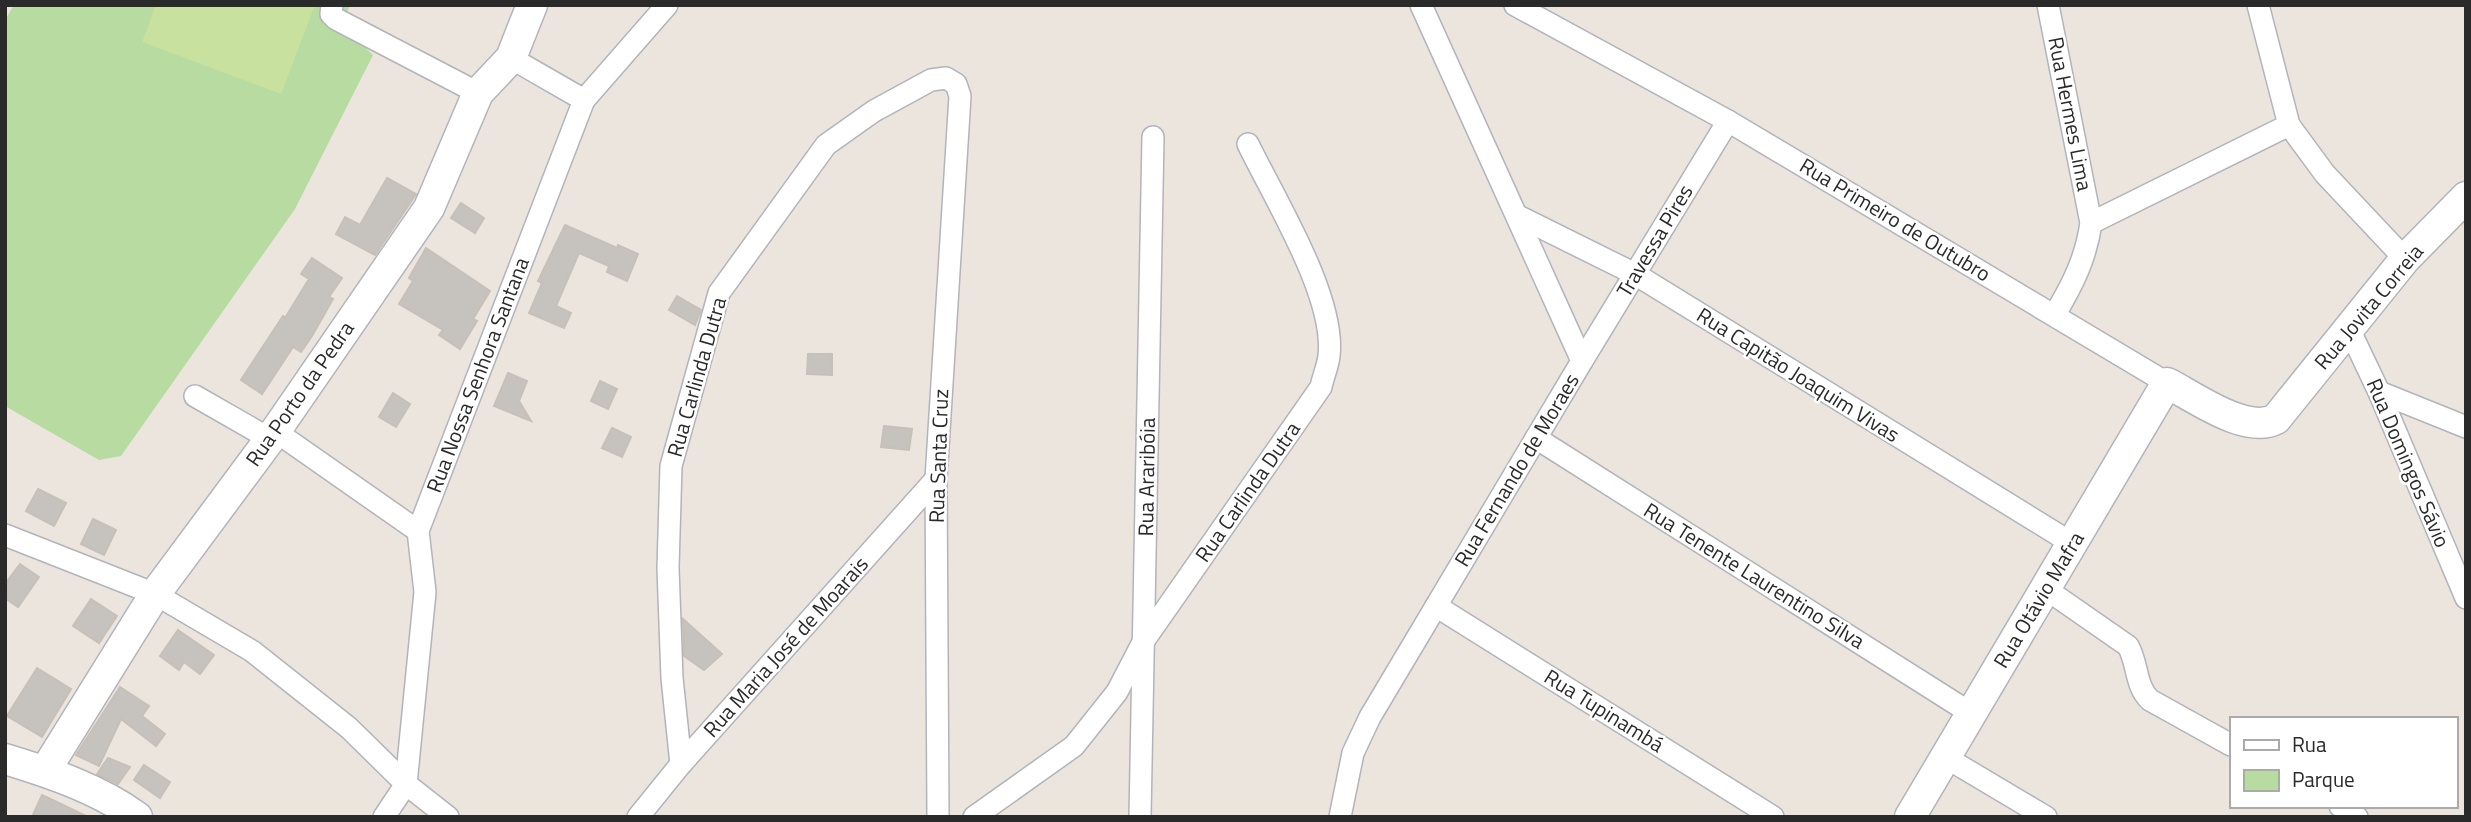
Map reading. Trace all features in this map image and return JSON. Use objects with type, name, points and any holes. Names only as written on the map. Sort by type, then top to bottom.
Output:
[{"type":"main road","name":"Rua Porto da Pedra","points":[[45,771],[155,594],[273,435],[429,208],[478,93],[511,58],[532,5]]},
{"type":"main road","name":"Rua Jovita Correia","points":[[2276,419],[2405,259],[2464,203]]},
{"type":"main road","name":"Rua Otávio Mafra","points":[[1910,817],[2167,383]]},
{"type":"main road","name":"Rua Primeiro de Outubro","points":[[2167,383],[2245,424],[2268,424],[2276,419]]},
{"type":"main road","points":[[5,759],[45,771],[117,802],[137,817]]},
{"type":"street","points":[[332,5],[331,14],[336,19],[478,93]]},
{"type":"street","name":"Rua Nossa Senhora Santana","points":[[406,784],[425,592],[418,531],[584,100],[667,5]]},
{"type":"street","name":"Rua Fernando de Moraes","points":[[1340,817],[1353,754],[1370,717],[1582,361],[1421,5]]},
{"type":"street","name":"Rua Primeiro de Outubro","points":[[1515,5],[1728,121],[2167,383]]},
{"type":"street","points":[[2258,5],[2289,125],[2325,174],[2405,259]]},
{"type":"street","name":"Rua Hermes Lima","points":[[2044,7],[2091,223],[2087,250],[2077,276],[2054,314]]},
{"type":"street","points":[[511,58],[584,100]]},
{"type":"street","name":"Rua Carlinda Dutra","points":[[681,764],[671,678],[668,568],[671,466],[719,293],[826,145],[874,111],[931,80],[946,78],[956,84],[960,96]]},
{"type":"street","name":"Rua Santa Cruz","points":[[938,817],[936,479],[960,96]]},
{"type":"street","name":"Travessa Pires","points":[[1582,361],[1728,121]]},
{"type":"street","name":"Rua Hermes Lima","points":[[2091,223],[2289,125]]},
{"type":"street","name":"Rua Araribóia","points":[[1140,817],[1153,137]]},
{"type":"street","name":"Rua Carlinda Dutra","points":[[974,817],[1074,746],[1117,692],[1143,642],[1321,387],[1329,355],[1326,316],[1313,277],[1248,144]]},
{"type":"street","name":"Rua Capitão Joaquim Vivas","points":[[1518,215],[1635,274],[2073,544]]},
{"type":"street","name":"Rua Domingos Sávio","points":[[2349,329],[2379,392],[2466,598]]},
{"type":"street","points":[[2379,392],[2466,427]]},
{"type":"street","points":[[195,396],[273,435],[418,531]]},
{"type":"street","name":"Rua Tenente Laurentino Silva","points":[[1536,438],[1972,714]]},
{"type":"street","name":"Rua Maria José de Moarais","points":[[638,817],[681,764],[936,479]]},
{"type":"street","points":[[5,535],[155,594],[252,651],[349,728],[406,784],[448,817]]},
{"type":"street","points":[[2046,589],[2127,646],[2133,655],[2143,693],[2150,700],[2230,744]]},
{"type":"street","name":"Rua Tupinambá","points":[[1436,606],[1773,817]]},
{"type":"street","points":[[1945,757],[2046,817]]},
{"type":"street","points":[[384,817],[406,784]]},
{"type":"green space","points":[[14,5],[350,5],[342,25],[373,55],[295,209],[121,456],[99,460],[5,406],[5,20]]},
{"type":"green space","points":[[156,5],[315,5],[281,94],[142,42]]},
{"type":"building","points":[[387,178],[416,194],[375,255],[336,234],[345,217],[360,225]]},
{"type":"building","points":[[461,203],[484,218],[475,233],[451,218]]},
{"type":"building","points":[[565,225],[617,248],[618,245],[638,254],[627,281],[607,272],[609,266],[579,253],[556,306],[571,313],[564,328],[529,313],[542,283],[538,281]]},
{"type":"building","points":[[426,248],[490,291],[473,319],[477,321],[460,349],[439,335],[443,330],[399,304],[413,281],[409,278]]},
{"type":"building","points":[[312,258],[342,278],[329,297],[333,299],[301,352],[293,347],[262,394],[241,380],[309,279],[301,274]]},
{"type":"building","points":[[677,296],[701,310],[695,325],[669,310]]},
{"type":"building","points":[[808,354],[832,354],[832,375],[807,374]]},
{"type":"building","points":[[508,373],[527,381],[519,401],[531,421],[494,406]]},
{"type":"building","points":[[600,381],[617,389],[608,409],[591,401]]},
{"type":"building","points":[[393,393],[410,404],[396,427],[379,417]]},
{"type":"building","points":[[884,426],[912,429],[909,450],[881,447]]},
{"type":"building","points":[[612,428],[631,437],[622,457],[602,448]]},
{"type":"building","points":[[38,489],[66,503],[54,526],[26,511]]},
{"type":"building","points":[[93,519],[116,530],[104,555],[81,544]]},
{"type":"building","points":[[20,564],[39,577],[18,607],[5,598],[5,584]]},
{"type":"building","points":[[91,599],[117,616],[99,643],[73,626]]},
{"type":"building","points":[[683,619],[722,654],[704,670],[684,656]]},
{"type":"building","points":[[178,630],[214,655],[200,674],[184,662],[179,670],[160,656]]},
{"type":"building","points":[[37,668],[71,689],[42,737],[7,716]]},
{"type":"building","points":[[120,687],[149,706],[142,716],[165,734],[156,746],[121,719],[99,766],[76,755]]},
{"type":"building","points":[[108,758],[130,767],[118,784],[97,774]]},
{"type":"building","points":[[144,765],[170,782],[160,798],[134,780]]},
{"type":"building","points":[[42,795],[88,817],[32,817]]}]
